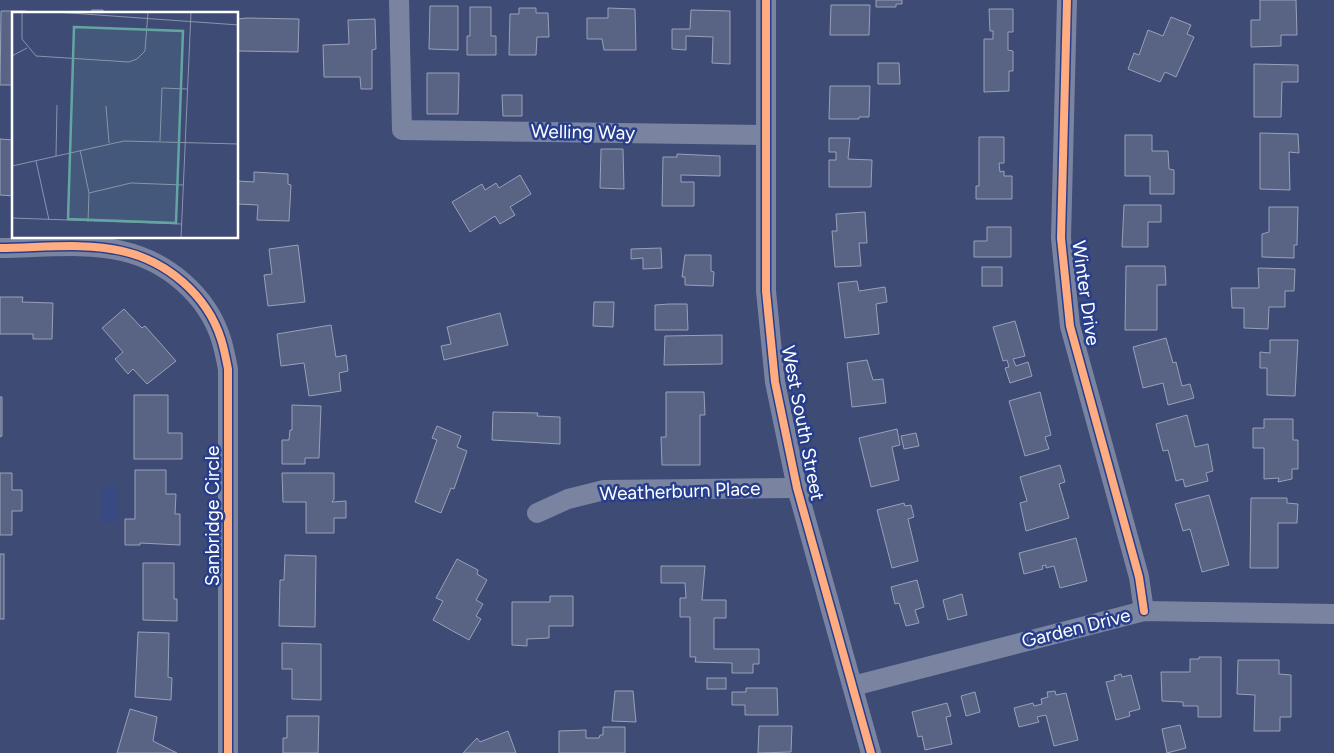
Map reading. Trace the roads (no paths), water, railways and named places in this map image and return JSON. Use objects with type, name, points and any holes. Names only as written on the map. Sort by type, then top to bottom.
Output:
[{"type":"street","name":"Welling Way","points":[[399,0],[402,130],[765,135]]},
{"type":"street","name":"West South Street","points":[[766,0],[766,291],[775,382],[797,488],[871,753]]},
{"type":"street","name":"Winter Drive","points":[[1066,0],[1061,238],[1070,326],[1139,577],[1144,611]]},
{"type":"street","name":"Sanbridge Circle","points":[[0,248],[94,247],[122,250],[150,260],[171,272],[190,288],[207,310],[221,338],[228,369],[228,753]]},
{"type":"street","name":"Weatherburn Place","points":[[537,513],[568,499],[604,490],[797,488]]},
{"type":"street","name":"Garden Drive","points":[[853,686],[1144,611],[1334,614]]},
{"type":"water","points":[[117,486],[118,522],[102,523],[101,487]]}]
